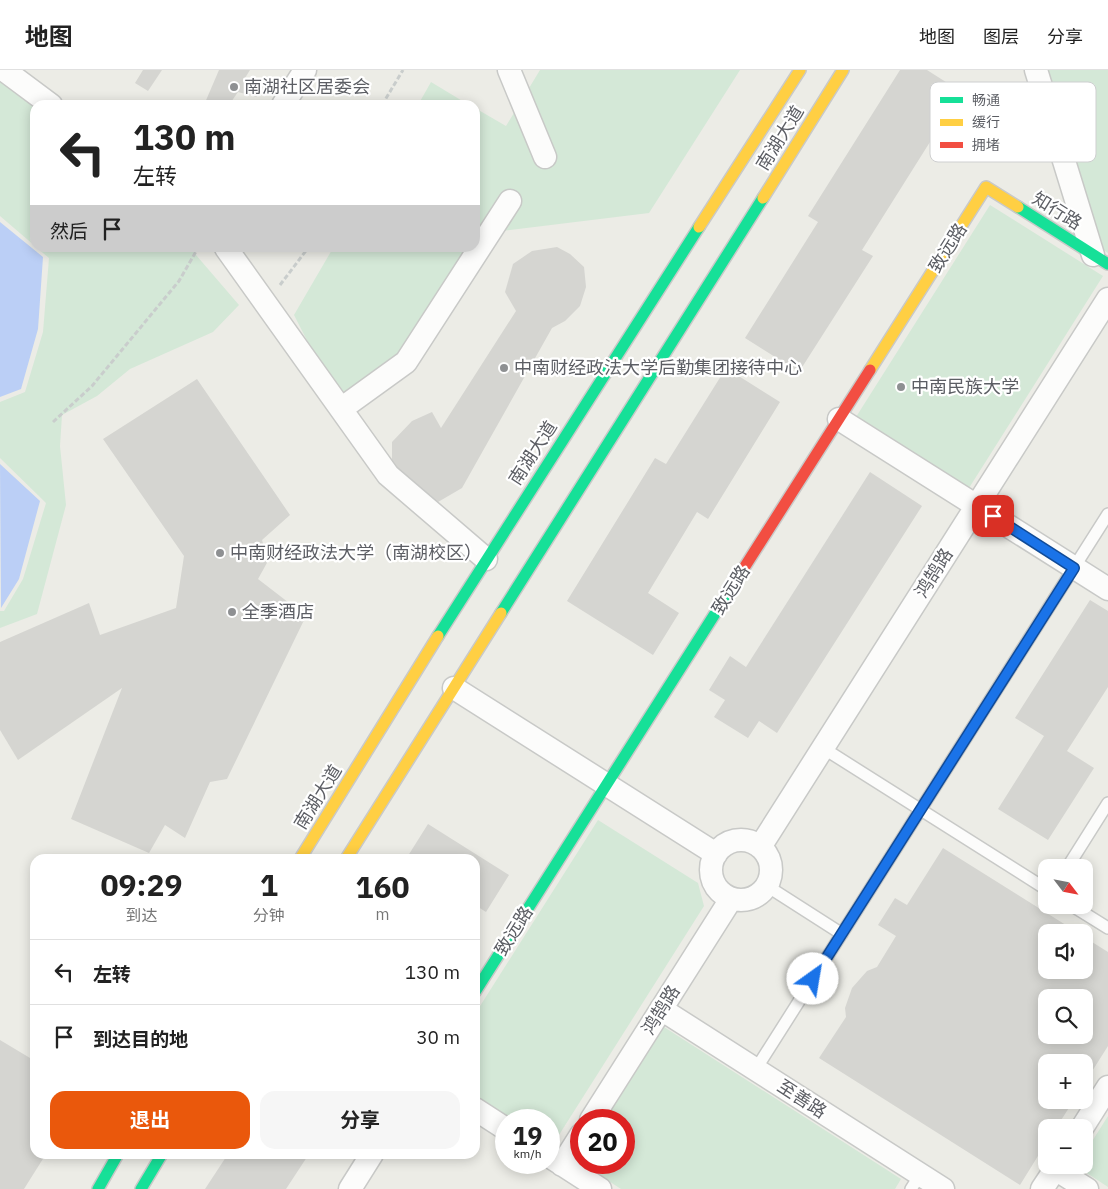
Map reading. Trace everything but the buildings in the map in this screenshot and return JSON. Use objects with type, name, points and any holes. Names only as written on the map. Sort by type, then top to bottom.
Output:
[{"type":"main road","name":"南湖大道","points":[[303,854],[486,559],[800,70]]},
{"type":"main road","name":"南湖大道","points":[[349,854],[843,70]]},
{"type":"main road","name":"知行路","points":[[986,187],[1101,259]]},
{"type":"main road","name":"致远路","points":[[480,984],[986,187]]},
{"type":"main road","points":[[98,1189],[115,1159]]},
{"type":"main road","points":[[141,1189],[159,1159]]},
{"type":"street","points":[[4,70],[44,100]]},
{"type":"street","points":[[286,100],[305,70]]},
{"type":"street","points":[[509,70],[544,157]]},
{"type":"street","points":[[1036,70],[1040,82]]},
{"type":"street","points":[[1068,162],[1101,259]]},
{"type":"street","points":[[480,247],[510,201]]},
{"type":"street","points":[[229,252],[388,475],[486,559]]},
{"type":"street","points":[[341,410],[406,362],[477,252]]},
{"type":"street","name":"鸿鹄路","points":[[760,847],[1108,299]]},
{"type":"street","points":[[839,419],[1108,589]]},
{"type":"street","points":[[454,688],[716,854]]},
{"type":"street","points":[[741,840],[751,842],[760,847],[767,855],[770,865],[770,876],[767,886],[751,899],[740,901],[721,894],[711,876],[711,865],[716,854],[722,847],[731,842],[741,840]]},
{"type":"street","name":"鸿鹄路","points":[[598,1109],[731,899]]},
{"type":"street","name":"至善路","points":[[661,1009],[756,1069],[916,1182],[943,1189]]},
{"type":"street","points":[[1088,1119],[1108,1086]]},
{"type":"street","points":[[480,1113],[495,1122]]},
{"type":"street","points":[[560,1157],[570,1146]]},
{"type":"street","points":[[350,1189],[369,1159]]},
{"type":"street","points":[[560,1164],[600,1189]]},
{"type":"street","points":[[1042,1189],[1052,1174]]},
{"type":"street","points":[[1066,1174],[1087,1189]]},
{"type":"lane","points":[[756,1069],[1108,514]]},
{"type":"lane","points":[[823,748],[1038,884]]},
{"type":"lane","points":[[1073,859],[1108,802]]},
{"type":"lane","points":[[767,886],[842,934]]},
{"type":"lane","points":[[1085,914],[1108,928]]},
{"type":"path","points":[[385,100],[403,70]]},
{"type":"path","points":[[53,422],[92,386],[180,281],[196,252]]},
{"type":"path","points":[[266,304],[305,252]]},
{"type":"green space","points":[[540,70],[740,70],[649,213],[480,234],[480,111],[506,126]]},
{"type":"green space","points":[[1046,70],[1108,70],[1108,253],[1102,249],[1075,162],[1096,162],[1096,82],[1050,82]]},
{"type":"green space","points":[[0,78],[30,101],[30,242],[0,216]]},
{"type":"green space","points":[[431,82],[461,100],[421,100]]},
{"type":"green space","points":[[990,205],[1103,276],[969,488],[856,417]]},
{"type":"green space","points":[[42,252],[193,252],[239,305],[213,332],[130,369],[97,396],[62,415],[60,446],[66,505],[37,614],[0,628],[0,611],[4,611],[23,579],[46,503],[0,458],[0,402],[25,392],[43,332],[49,258]]},
{"type":"green space","points":[[331,252],[467,252],[406,362],[344,413],[294,315]]},
{"type":"green space","points":[[598,820],[698,883],[704,906],[575,1109],[570,1109],[570,1118],[560,1133],[560,1109],[495,1110],[480,1100],[480,1006]]},
{"type":"green space","points":[[664,1027],[901,1179],[895,1189],[621,1189],[598,1174],[635,1174],[635,1109],[612,1109]]},
{"type":"green space","points":[[1108,1116],[1108,1187],[1088,1174],[1093,1174],[1093,1140]]},
{"type":"water","points":[[0,222],[30,246],[30,252],[37,252],[43,257],[38,329],[21,389],[0,397]]},
{"type":"water","points":[[0,464],[40,501],[19,579],[1,608]]},
{"type":"traffic: fast","points":[[501,613],[763,198]]},
{"type":"traffic: fast","points":[[1018,207],[1108,264]]},
{"type":"traffic: fast","points":[[438,636],[699,227]]},
{"type":"traffic: fast","points":[[480,984],[730,590]]},
{"type":"traffic: fast","points":[[98,1189],[115,1159]]},
{"type":"traffic: fast","points":[[141,1189],[159,1159]]},
{"type":"traffic: slow","points":[[699,227],[800,70]]},
{"type":"traffic: slow","points":[[763,198],[843,70]]},
{"type":"traffic: slow","points":[[870,370],[986,187],[1018,207]]},
{"type":"traffic: slow","points":[[349,854],[501,613]]},
{"type":"traffic: slow","points":[[303,854],[438,636]]},
{"type":"traffic: jam","points":[[730,590],[870,370]]},
{"type":"place","name":"南湖社区居委会","points":[[234,87]]},
{"type":"place","name":"中南财经政法大学后勤集团接待中心","points":[[504,368]]},
{"type":"place","name":"中南民族大学","points":[[901,387]]},
{"type":"place","name":"中南财经政法大学（南湖校区）","points":[[220,553]]},
{"type":"place","name":"全季酒店","points":[[232,612]]},
{"type":"route","points":[[813,979],[1074,568],[993,516]]}]
